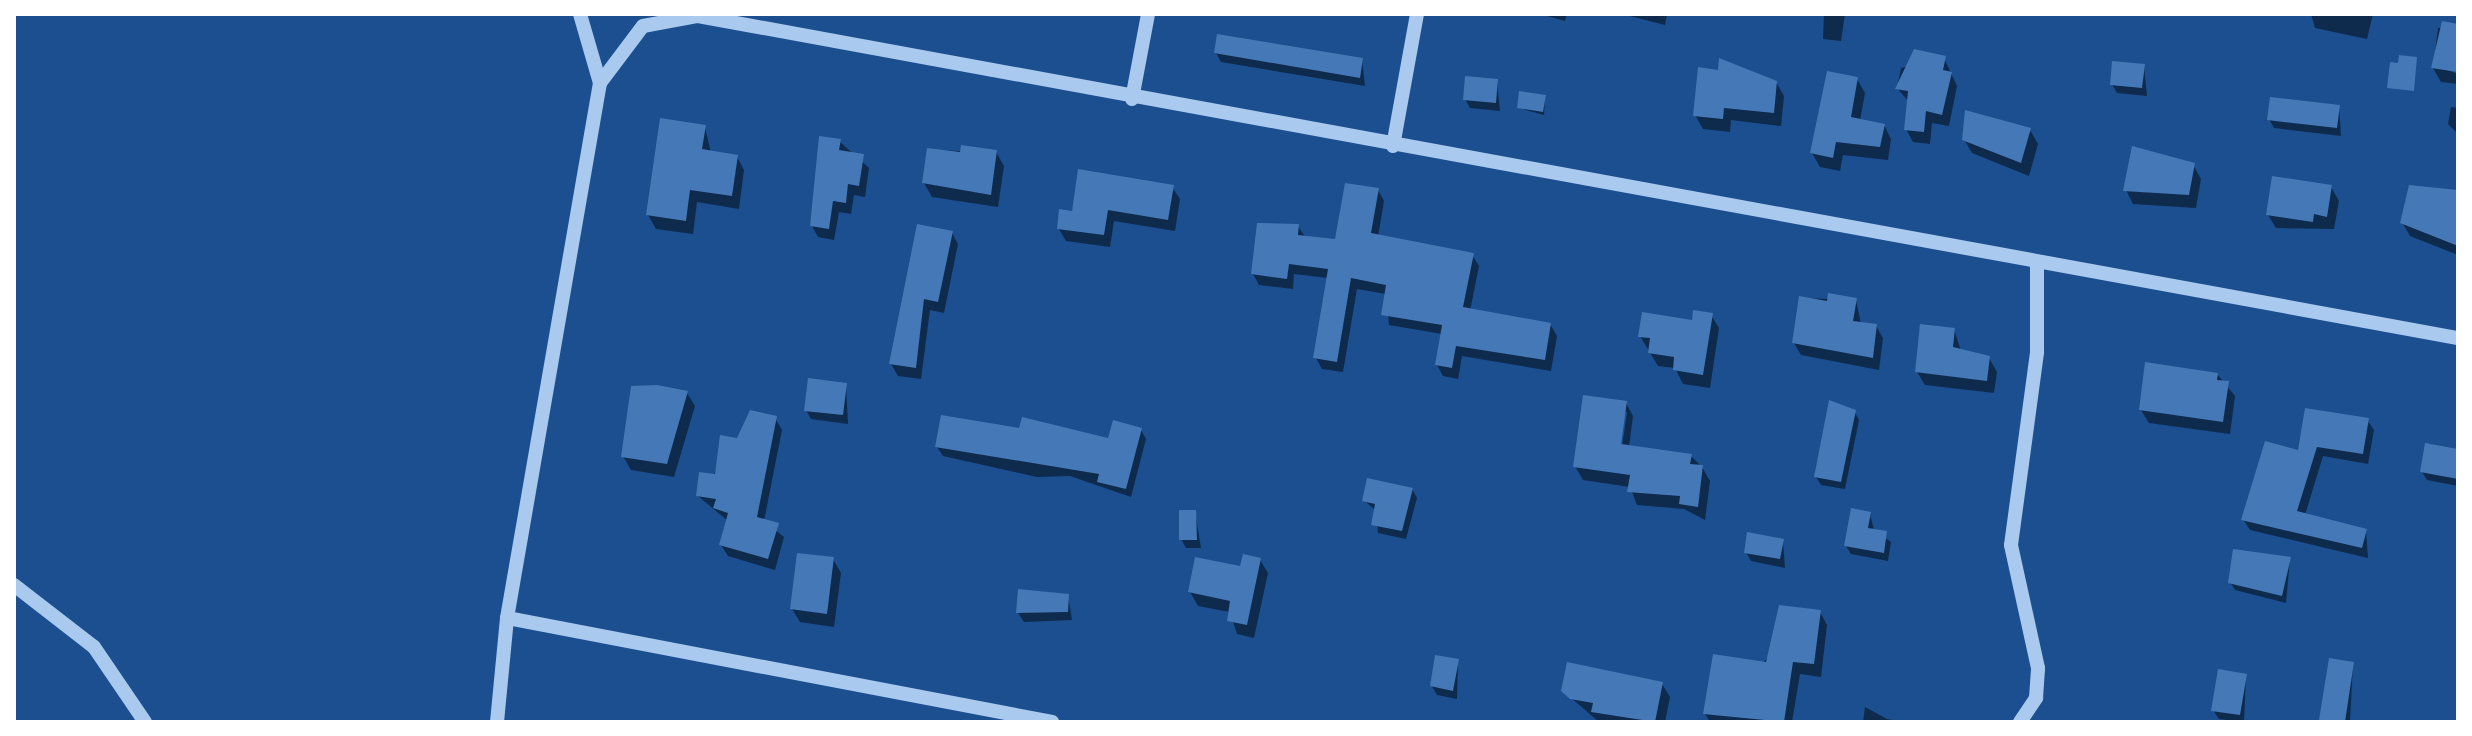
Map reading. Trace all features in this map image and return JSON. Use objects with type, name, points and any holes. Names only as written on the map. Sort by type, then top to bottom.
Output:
[{"type":"street","points":[[497,722],[507,618],[600,83],[580,14]]},
{"type":"street","points":[[1132,99],[1148,14]]},
{"type":"street","points":[[1393,146],[1417,14]]},
{"type":"street","points":[[600,83],[643,26],[698,16],[2037,265],[2458,338]]},
{"type":"street","points":[[2020,722],[2036,698],[2038,668],[2011,545],[2037,352],[2037,265]]},
{"type":"street","points":[[14,585],[94,647],[145,722]]},
{"type":"street","points":[[507,618],[1052,722]]},
{"type":"building","points":[[2442,21],[2458,24],[2458,72],[2431,68]]},
{"type":"building","points":[[1217,34],[1363,58],[1360,78],[1214,53]]},
{"type":"building","points":[[1914,49],[1946,56],[1943,70],[1952,72],[1942,115],[1926,111],[1924,132],[1904,130],[1908,91],[1895,89]]},
{"type":"building","points":[[2399,55],[2417,57],[2414,91],[2387,88],[2390,62],[2398,63]]},
{"type":"building","points":[[1719,58],[1777,81],[1774,113],[1724,108],[1723,119],[1693,116],[1698,67],[1718,70]]},
{"type":"building","points":[[2112,61],[2145,64],[2142,88],[2110,85]]},
{"type":"building","points":[[1827,71],[1858,77],[1851,117],[1885,124],[1880,147],[1836,142],[1833,158],[1810,153]]},
{"type":"building","points":[[1465,76],[1498,79],[1496,103],[1463,100]]},
{"type":"building","points":[[1519,91],[1546,95],[1543,112],[1517,108]]},
{"type":"building","points":[[2270,97],[2340,105],[2337,128],[2267,120]]},
{"type":"building","points":[[1965,110],[2031,128],[2021,163],[1962,140]]},
{"type":"building","points":[[660,118],[706,125],[702,149],[738,155],[732,196],[690,190],[686,221],[646,215]]},
{"type":"building","points":[[819,136],[841,139],[839,150],[864,154],[859,186],[848,184],[846,203],[833,201],[829,229],[810,226]]},
{"type":"building","points":[[961,145],[997,150],[991,195],[922,183],[927,148],[960,152]]},
{"type":"building","points":[[2132,146],[2195,163],[2189,195],[2123,191]]},
{"type":"building","points":[[1078,169],[1174,185],[1168,220],[1108,210],[1104,235],[1057,229],[1059,209],[1072,211]]},
{"type":"building","points":[[2272,176],[2332,185],[2327,217],[2314,214],[2313,222],[2266,215]]},
{"type":"building","points":[[1345,183],[1379,188],[1371,233],[1474,253],[1463,307],[1551,323],[1545,360],[1456,346],[1452,368],[1435,365],[1442,325],[1381,315],[1386,285],[1351,278],[1337,362],[1313,358],[1328,269],[1289,264],[1287,279],[1251,274],[1257,223],[1299,224],[1298,235],[1335,239]]},
{"type":"building","points":[[2409,185],[2458,190],[2458,246],[2400,223]]},
{"type":"building","points":[[917,224],[953,231],[938,302],[924,299],[916,368],[889,364]]},
{"type":"building","points":[[1828,293],[1857,298],[1853,321],[1877,324],[1873,358],[1792,343],[1799,296],[1827,301]]},
{"type":"building","points":[[1693,310],[1713,313],[1703,375],[1673,370],[1674,357],[1648,353],[1650,338],[1638,337],[1642,312],[1692,320]]},
{"type":"building","points":[[1920,324],[1955,328],[1953,347],[1990,356],[1987,381],[1915,372]]},
{"type":"building","points":[[2145,362],[2218,373],[2217,380],[2229,381],[2223,422],[2139,410]]},
{"type":"building","points":[[808,378],[847,383],[843,415],[804,411]]},
{"type":"building","points":[[657,385],[688,391],[667,464],[621,457],[631,386]]},
{"type":"building","points":[[1583,395],[1627,401],[1621,444],[1692,454],[1690,464],[1703,465],[1698,507],[1679,504],[1680,496],[1627,492],[1630,475],[1573,467]]},
{"type":"building","points":[[1829,400],[1856,410],[1841,482],[1814,477]]},
{"type":"building","points":[[2305,408],[2369,418],[2363,454],[2317,447],[2297,511],[2367,529],[2362,548],[2241,520],[2265,441],[2298,450]]},
{"type":"building","points":[[750,410],[777,416],[757,517],[779,523],[768,559],[719,545],[728,513],[713,508],[716,499],[696,496],[699,472],[715,474],[720,435],[737,438]]},
{"type":"building","points":[[941,415],[1019,428],[1022,417],[1108,438],[1113,420],[1142,428],[1126,489],[1097,482],[1099,474],[935,447]]},
{"type":"building","points":[[2425,443],[2458,449],[2458,479],[2420,472]]},
{"type":"building","points":[[1367,478],[1413,488],[1402,531],[1371,525],[1375,504],[1362,501]]},
{"type":"building","points":[[1851,508],[1871,512],[1868,528],[1887,531],[1884,553],[1844,546]]},
{"type":"building","points":[[1179,510],[1196,510],[1197,540],[1179,540]]},
{"type":"building","points":[[1747,532],[1784,539],[1780,559],[1744,553]]},
{"type":"building","points":[[2233,549],[2291,557],[2282,596],[2228,583]]},
{"type":"building","points":[[797,553],[834,557],[827,614],[790,609]]},
{"type":"building","points":[[1243,554],[1261,558],[1247,625],[1227,621],[1230,601],[1188,592],[1195,557],[1240,566]]},
{"type":"building","points":[[1018,589],[1069,594],[1068,612],[1016,613]]},
{"type":"building","points":[[1779,605],[1821,610],[1814,664],[1793,662],[1784,722],[1703,714],[1713,654],[1766,662]]},
{"type":"building","points":[[1435,655],[1459,659],[1453,691],[1430,686]]},
{"type":"building","points":[[2329,658],[2354,662],[2345,722],[2319,720]]},
{"type":"building","points":[[1567,662],[1663,682],[1655,722],[1591,712],[1593,703],[1570,699],[1561,691]]},
{"type":"building","points":[[2218,669],[2247,674],[2240,715],[2211,711]]}]
